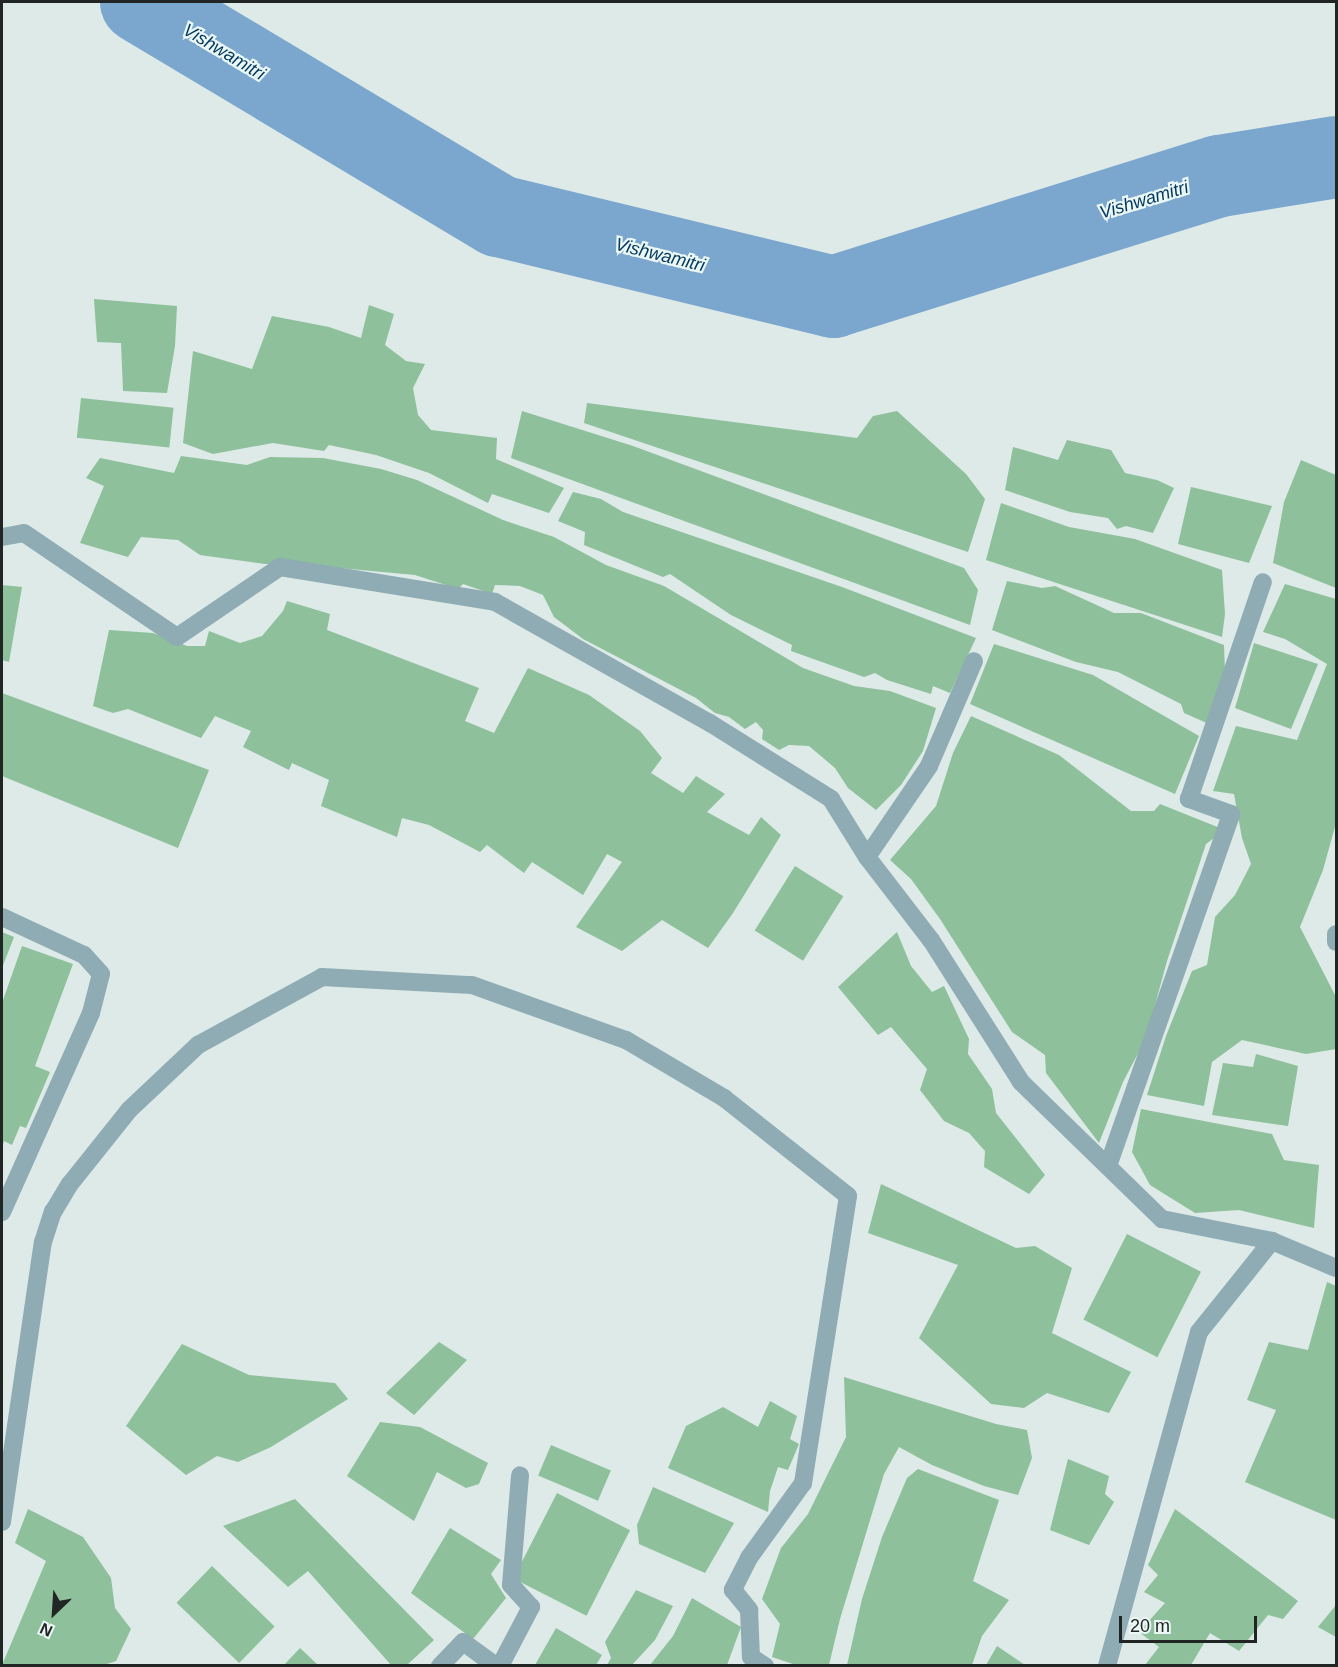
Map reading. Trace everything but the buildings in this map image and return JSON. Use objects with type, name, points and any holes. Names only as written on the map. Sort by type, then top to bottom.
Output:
[{"type":"street","points":[[2,537],[24,533],[177,637],[280,567],[495,602],[710,723],[831,799],[867,857],[931,940],[1021,1082],[1162,1219],[1272,1241],[1336,1262]]},
{"type":"street","points":[[1108,1166],[1231,814],[1189,799],[1263,582]]},
{"type":"street","points":[[867,857],[929,766],[974,661]]},
{"type":"street","points":[[2,917],[84,955],[101,974],[91,1013],[2,1212]]},
{"type":"street","points":[[1336,933],[1336,942]]},
{"type":"street","points":[[2,1522],[43,1242],[53,1212],[70,1184],[129,1110],[198,1045],[322,976],[472,985],[626,1040],[724,1098],[848,1196],[803,1483],[749,1558],[734,1590],[749,1610],[751,1658],[765,1665]]},
{"type":"street","points":[[1107,1665],[1199,1332],[1272,1241]]},
{"type":"street","points":[[440,1665],[463,1642],[498,1665],[531,1607],[511,1585],[520,1475]]},
{"type":"waterway","name":"Vishwamitri","points":[[141,2],[499,216],[833,297],[1220,176],[1336,157]]}]
